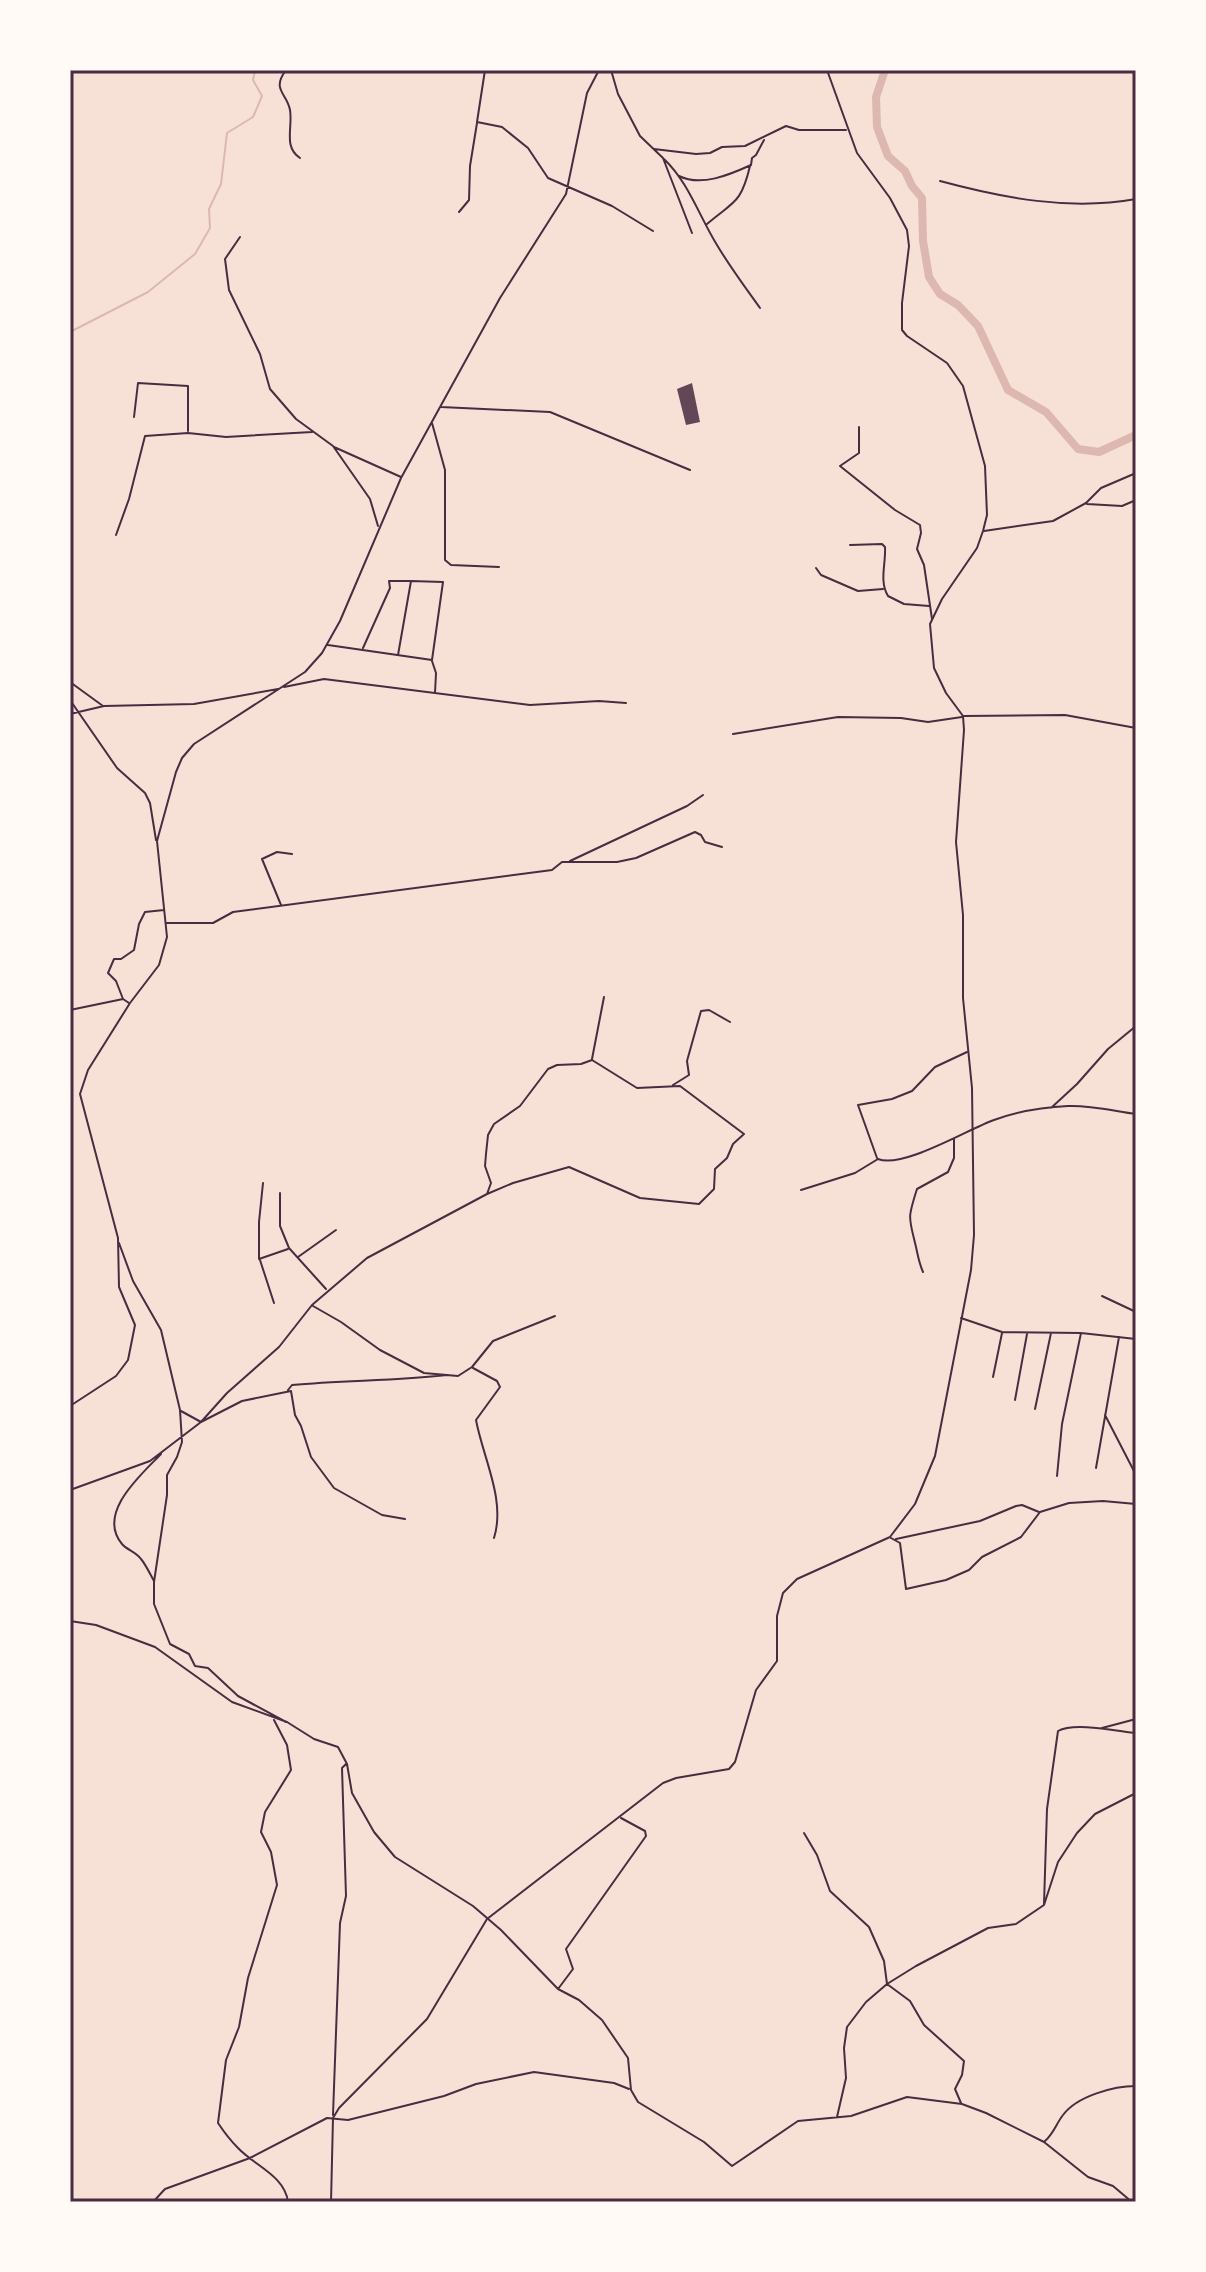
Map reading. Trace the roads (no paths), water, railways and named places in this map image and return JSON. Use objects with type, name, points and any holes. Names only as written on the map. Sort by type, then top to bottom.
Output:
[{"type":"street","points":[[286,70],[280,79],[280,95],[289,106],[290,146],[300,158]]},
{"type":"street","points":[[459,212],[469,200],[470,166],[485,70]]},
{"type":"street","points":[[157,841],[182,758],[194,744],[305,672],[327,645],[401,478],[518,268],[566,194],[587,93],[599,70]]},
{"type":"street","points":[[611,70],[618,94],[640,136],[678,175],[707,224],[715,244],[760,308]]},
{"type":"street","points":[[827,70],[857,153],[890,198],[907,230],[909,246],[902,330],[947,363],[963,386],[985,466],[987,515],[983,531],[977,548],[942,599],[932,620]]},
{"type":"street","points":[[477,122],[502,127],[528,148],[548,178],[612,206],[653,231]]},
{"type":"street","points":[[654,149],[710,153],[722,147],[745,146],[786,126],[799,130],[848,130]]},
{"type":"street","points":[[707,224],[740,198],[752,158],[760,150],[765,137]]},
{"type":"street","points":[[663,158],[692,233]]},
{"type":"street","points":[[678,175],[690,181],[704,182],[751,165]]},
{"type":"street","points":[[940,181],[1023,200],[1116,203],[1136,199]]},
{"type":"street","points":[[240,237],[225,259],[229,290],[260,354],[270,389],[312,432],[333,446],[401,478]]},
{"type":"street","points":[[134,417],[138,383],[188,386],[188,433]]},
{"type":"street","points":[[440,407],[550,412],[690,470]]},
{"type":"street","points":[[432,422],[445,470],[445,560],[451,565],[499,567]]},
{"type":"street","points":[[333,2118],[339,2108],[427,2019],[487,1919],[663,1783],[729,1769],[735,1762],[756,1690],[777,1661],[777,1616],[783,1593],[797,1579],[890,1537],[915,1504],[935,1456],[971,1270],[974,1235],[972,1088],[963,998],[963,915],[956,842],[963,716],[946,693],[934,668],[930,606],[924,565],[917,549],[920,525],[895,510],[840,466],[859,453],[859,427]]},
{"type":"street","points":[[116,535],[145,436],[188,433],[226,437],[312,432]]},
{"type":"street","points":[[333,446],[370,499],[378,527]]},
{"type":"street","points":[[983,531],[1053,521],[1086,503],[1101,488],[1136,473]]},
{"type":"street","points":[[1086,503],[1122,506],[1136,500]]},
{"type":"street","points":[[850,545],[882,544],[885,547],[884,589],[888,596],[904,604],[930,606]]},
{"type":"street","points":[[816,568],[821,575],[858,591],[884,589]]},
{"type":"street","points":[[362,650],[390,588],[389,581],[443,582],[432,660],[436,673],[435,693]]},
{"type":"street","points":[[398,655],[411,581]]},
{"type":"street","points":[[327,645],[432,660]]},
{"type":"street","points":[[70,714],[104,706],[194,704],[324,679],[530,705],[599,701],[626,703]]},
{"type":"street","points":[[70,682],[104,706]]},
{"type":"street","points":[[70,700],[117,768],[145,793],[150,803],[165,910],[167,937],[159,965],[130,1003],[88,1070],[80,1094],[118,1238],[133,1281],[164,1337],[180,1410],[182,1436],[177,1457],[167,1475],[167,1495],[154,1582],[154,1604],[170,1644],[189,1654],[195,1666],[208,1668],[238,1696],[314,1739],[338,1747],[347,1764],[352,1793],[374,1832],[395,1857],[473,1906],[558,1989],[579,2000],[602,2020],[628,2058],[631,2090],[638,2102],[704,2142],[732,2166],[798,2121],[851,2116],[907,2097],[962,2104],[1044,2142],[1088,2177],[1113,2186],[1132,2202]]},
{"type":"street","points":[[733,734],[838,717],[901,718],[928,722],[963,716],[1065,715],[1136,728]]},
{"type":"street","points":[[569,861],[687,806],[703,795]]},
{"type":"street","points":[[166,923],[213,923],[233,912],[552,870],[569,861],[617,862],[636,858],[695,832],[705,842],[722,847]]},
{"type":"street","points":[[281,906],[262,859],[277,852],[292,854]]},
{"type":"street","points":[[130,1003],[123,999],[116,981],[108,973],[110,964],[134,950],[139,924],[145,912],[165,910]]},
{"type":"street","points":[[592,1060],[604,997]]},
{"type":"street","points":[[70,1010],[123,999]]},
{"type":"street","points":[[672,1086],[689,1075],[687,1061],[701,1011],[709,1010],[730,1022]]},
{"type":"street","points":[[1051,1108],[1108,1049],[1136,1026]]},
{"type":"street","points":[[968,1052],[935,1067],[912,1091],[892,1099],[858,1105],[878,1159],[885,1162],[895,1160],[994,1120],[1051,1108],[1069,1106],[1136,1114]]},
{"type":"street","points":[[201,1422],[227,1393],[279,1347],[327,1290],[367,1258],[487,1194],[569,1167],[640,1198],[699,1204],[714,1189],[715,1169],[744,1134],[680,1086],[637,1088],[592,1060]]},
{"type":"street","points":[[487,1194],[491,1183],[485,1166],[486,1154],[488,1135],[494,1124],[520,1106],[548,1069],[592,1060]]},
{"type":"street","points":[[923,1272],[909,1227],[910,1211],[917,1189],[952,1167],[955,1138]]},
{"type":"street","points":[[801,1190],[855,1173],[878,1159]]},
{"type":"street","points":[[263,1183],[259,1259],[274,1303]]},
{"type":"street","points":[[280,1193],[280,1226],[289,1248],[327,1290]]},
{"type":"street","points":[[297,1257],[336,1230]]},
{"type":"street","points":[[70,1406],[116,1376],[128,1360],[135,1325],[119,1287],[118,1238]]},
{"type":"street","points":[[259,1259],[289,1248]]},
{"type":"street","points":[[1102,1296],[1136,1312]]},
{"type":"street","points":[[312,1305],[380,1350],[424,1373],[458,1376],[472,1367],[493,1341],[555,1316]]},
{"type":"street","points":[[961,1318],[1002,1332],[1081,1333],[1136,1339]]},
{"type":"street","points":[[993,1377],[1002,1332]]},
{"type":"street","points":[[1035,1409],[1052,1332]]},
{"type":"street","points":[[1015,1400],[1027,1333]]},
{"type":"street","points":[[1057,1476],[1062,1424],[1081,1333]]},
{"type":"street","points":[[1096,1468],[1119,1336]]},
{"type":"street","points":[[472,1367],[497,1381],[500,1387],[476,1420],[497,1508],[494,1538]]},
{"type":"street","points":[[287,1391],[292,1385],[342,1380],[406,1380],[452,1375]]},
{"type":"street","points":[[70,1490],[150,1461],[201,1422],[242,1401],[291,1391],[295,1415],[311,1457],[334,1488],[382,1515],[405,1519]]},
{"type":"street","points":[[180,1410],[201,1422]]},
{"type":"street","points":[[1105,1414],[1136,1475]]},
{"type":"street","points":[[154,1582],[141,1558],[123,1545],[119,1538],[115,1513],[121,1501],[167,1447]]},
{"type":"street","points":[[894,1539],[980,1521],[1022,1505],[1040,1512],[1080,1502],[1136,1504]]},
{"type":"street","points":[[890,1537],[900,1543],[906,1589],[946,1580],[969,1570],[982,1557],[1021,1537],[1040,1512]]},
{"type":"street","points":[[70,1621],[96,1625],[155,1647],[232,1702],[287,1722]]},
{"type":"street","points":[[274,1719],[287,1745],[291,1770],[265,1812],[261,1832],[271,1852],[277,1885],[248,1978],[239,2027],[226,2060],[218,2123],[239,2149],[286,2189],[288,2202]]},
{"type":"street","points":[[1097,1729],[1136,1719]]},
{"type":"street","points":[[1044,1905],[1047,1809],[1058,1731],[1064,1728],[1136,1733]]},
{"type":"street","points":[[331,2202],[340,1923],[346,1896],[342,1768],[347,1764]]},
{"type":"street","points":[[837,2118],[846,2078],[844,2048],[847,2027],[866,2002],[887,1984],[978,1933],[988,1928],[1016,1924],[1044,1905],[1058,1862],[1077,1833],[1095,1814],[1136,1793]]},
{"type":"street","points":[[558,1989],[573,1969],[566,1949],[646,1836],[645,1831],[620,1817]]},
{"type":"street","points":[[804,1833],[817,1855],[830,1891],[869,1927],[884,1961],[887,1984],[910,2001],[924,2025],[964,2061],[955,2089],[962,2104]]},
{"type":"street","points":[[153,2202],[165,2189],[250,2158],[327,2118],[348,2120],[444,2096],[476,2084],[534,2072],[614,2083],[631,2090]]},
{"type":"street","points":[[1044,2142],[1063,2115],[1083,2100],[1136,2086]]},
{"type":"waterway","points":[[70,332],[148,292],[195,254],[210,228],[209,209],[221,184],[227,133],[253,117],[262,96],[253,80],[255,70]]},
{"type":"waterway","points":[[885,70],[876,97],[877,127],[888,156],[905,171],[922,198],[923,241],[929,277],[940,294],[958,305],[978,326],[1008,390],[1046,412],[1078,449],[1099,452],[1136,435]]}]
